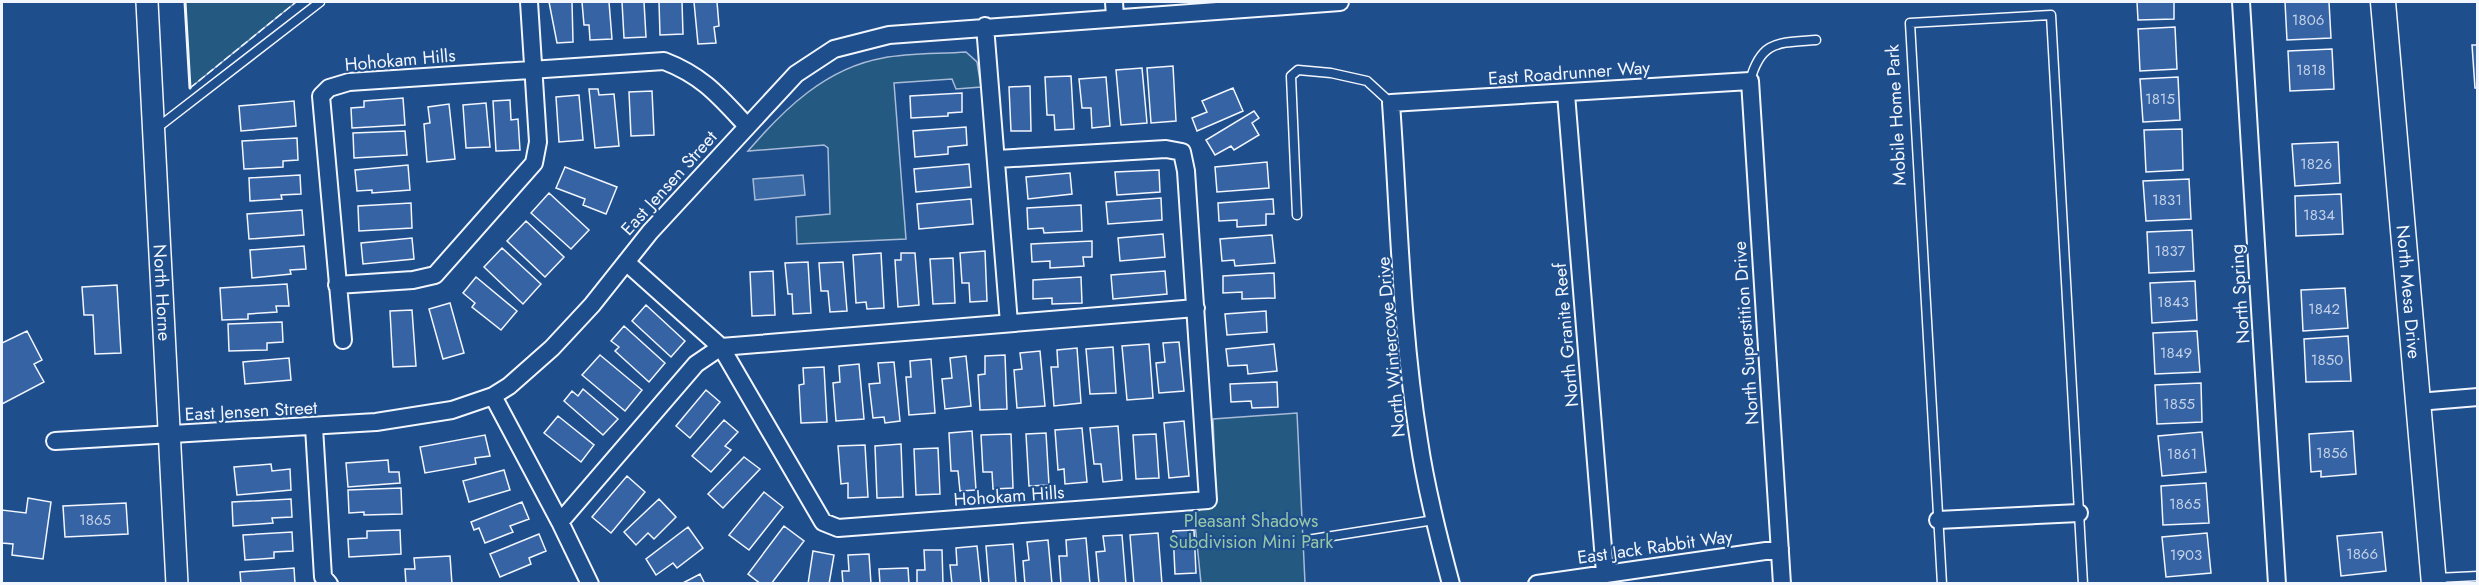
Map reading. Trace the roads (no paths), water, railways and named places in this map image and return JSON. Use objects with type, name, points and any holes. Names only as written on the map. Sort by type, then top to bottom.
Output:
[{"type":"main road","name":"North Mesa Drive","points":[[2383,2],[2434,581]]},
{"type":"street","name":"North Horne","points":[[147,2],[177,584]]},
{"type":"street","points":[[337,285],[413,280],[435,274],[534,163],[538,142],[529,2]]},
{"type":"street","name":"East Jensen Street","points":[[55,441],[314,428],[441,412],[493,396],[509,386],[552,348],[747,126],[796,74],[834,50],[889,35],[985,26],[1114,9],[1340,2]]},
{"type":"street","name":"North Spring","points":[[2241,2],[2277,584]]},
{"type":"street","points":[[985,26],[1009,322]]},
{"type":"street","name":"Hohokam Hills","points":[[342,340],[321,96],[329,88],[349,82],[664,62],[696,76],[747,126]]},
{"type":"street","name":"East Roadrunner Way","points":[[1391,103],[1750,81]]},
{"type":"street","name":"North Superstition Drive","points":[[1750,81],[1782,584]]},
{"type":"street","name":"North Granite Reef","points":[[1566,93],[1605,573]]},
{"type":"street","name":"North Wintercove Drive","points":[[1391,103],[1409,365],[1419,440],[1434,520],[1451,584]]},
{"type":"street","name":"Hohokam Hills","points":[[626,262],[721,347],[823,522],[838,528],[1208,500],[1186,171],[1182,152],[1166,149],[997,159]]},
{"type":"street","points":[[561,522],[696,364],[721,347],[1196,308]]},
{"type":"street","points":[[493,396],[561,522],[590,584]]},
{"type":"street","points":[[2418,402],[2478,397]]},
{"type":"street","points":[[314,428],[323,577],[329,584]]},
{"type":"street","points":[[1938,520],[2079,513]]},
{"type":"street","name":"East Jack Rabbit Way","points":[[1537,584],[1779,549]]},
{"type":"lane","points":[[154,130],[320,2]]},
{"type":"lane","name":"Mobile Home Park","points":[[1942,584],[1910,23],[2051,15],[2083,584]]},
{"type":"lane","points":[[1750,81],[1755,59],[1772,44],[1816,40]]},
{"type":"lane","points":[[1297,215],[1291,76],[1298,70],[1330,73],[1367,81],[1391,103]]},
{"type":"lane","points":[[1307,540],[1434,520]]},
{"type":"lane","points":[[2434,581],[2478,576]]},
{"type":"park label","name":"Pleasant Shadows Subdivision Mini Park","points":[[1251,531]]}]
